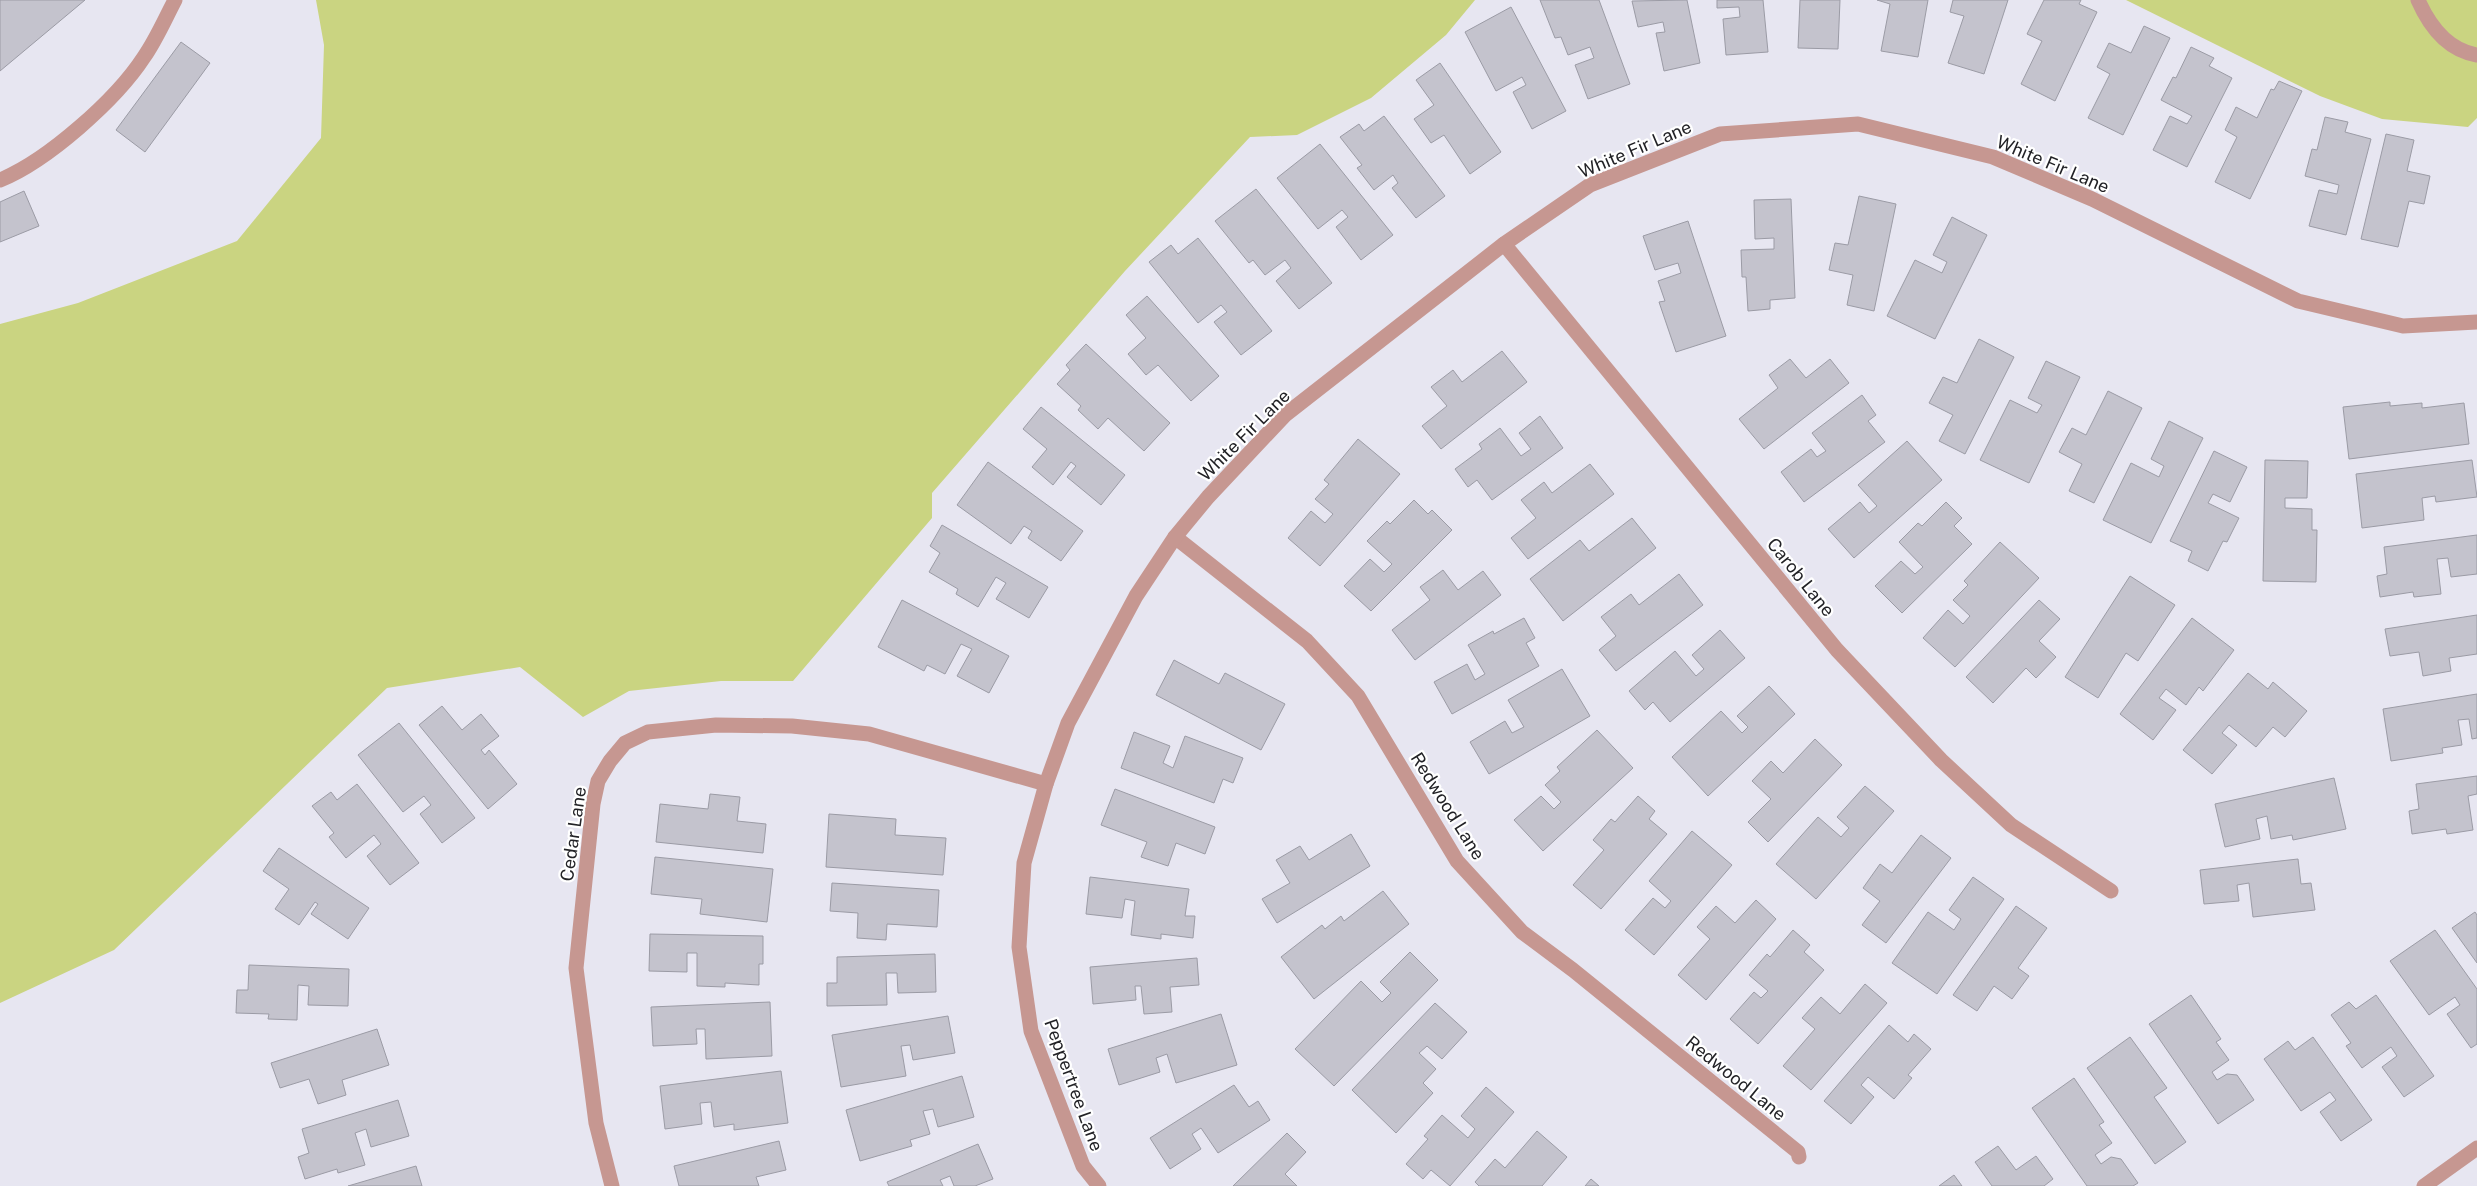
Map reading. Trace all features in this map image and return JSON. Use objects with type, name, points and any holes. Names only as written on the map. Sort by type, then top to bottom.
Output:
[{"type":"street","points":[[0,180],[19,173],[92,117],[144,58],[175,0]]},
{"type":"street","points":[[2418,0],[2426,17],[2438,34],[2477,55]]},
{"type":"street","name":"White Fir Lane","points":[[1046,784],[1068,723],[1136,596],[1176,537],[1208,497],[1285,415],[1504,244],[1590,184],[1720,134],[1858,124],[1993,157],[2092,200],[2298,301],[2403,326],[2477,322]]},
{"type":"street","name":"Carob Lane","points":[[1504,244],[1837,650],[1941,760],[2011,826],[2111,891]]},
{"type":"street","name":"Redwood Lane","points":[[1176,537],[1307,642],[1358,696],[1457,861],[1522,932],[1798,1152],[1799,1157]]},
{"type":"street","name":"Cedar Lane","points":[[612,1186],[596,1123],[576,968],[593,804],[598,781],[610,761],[626,743],[648,732],[716,725],[792,726],[869,734],[1046,784]]},
{"type":"street","name":"Peppertree Lane","points":[[1046,784],[1024,863],[1020,947],[1031,1031],[1084,1166],[1099,1186]]},
{"type":"street","points":[[2424,1186],[2477,1148]]},
{"type":"green space","points":[[316,0],[1475,0],[1446,35],[1371,98],[1297,135],[1250,137],[1125,271],[932,493],[932,518],[793,681],[721,681],[629,691],[583,717],[520,667],[387,688],[114,950],[0,1003],[0,324],[78,303],[237,241],[321,138],[324,45]]},
{"type":"green space","points":[[2126,0],[2477,0],[2477,118],[2468,127],[2382,119],[2320,96]]},
{"type":"building","points":[[0,0],[85,0],[0,71]]},
{"type":"building","points":[[1540,0],[1599,0],[1630,84],[1588,99],[1575,65],[1594,58],[1590,47],[1568,55],[1561,37],[1555,38]]},
{"type":"building","points":[[1687,0],[1700,63],[1664,71],[1656,33],[1665,32],[1663,22],[1638,27],[1632,1]]},
{"type":"building","points":[[1717,0],[1763,0],[1768,52],[1726,55],[1723,19],[1740,17],[1739,7],[1717,8]]},
{"type":"building","points":[[1800,0],[1840,0],[1838,49],[1798,48]]},
{"type":"building","points":[[1877,0],[1928,0],[1918,57],[1881,51],[1890,4]]},
{"type":"building","points":[[1953,0],[2008,0],[1984,74],[1948,63],[1964,16],[1950,12]]},
{"type":"building","points":[[2044,0],[2081,0],[2079,4],[2097,12],[2055,101],[2021,84],[2042,41],[2027,34]]},
{"type":"building","points":[[1511,7],[1566,111],[1532,129],[1513,92],[1526,85],[1522,77],[1496,91],[1465,32]]},
{"type":"building","points":[[2144,26],[2170,38],[2123,135],[2088,118],[2110,74],[2097,67],[2109,43],[2131,53]]},
{"type":"building","points":[[181,42],[210,63],[145,152],[116,130]]},
{"type":"building","points":[[2191,47],[2214,58],[2209,66],[2232,78],[2187,167],[2153,150],[2170,116],[2187,124],[2192,116],[2161,100],[2173,77],[2176,78]]},
{"type":"building","points":[[1440,63],[1501,152],[1470,174],[1444,135],[1431,143],[1414,119],[1434,105],[1416,80]]},
{"type":"building","points":[[2279,81],[2302,91],[2250,199],[2215,182],[2237,137],[2225,130],[2236,107],[2257,118],[2271,89],[2274,90]]},
{"type":"building","points":[[1384,116],[1445,196],[1416,218],[1392,188],[1398,183],[1393,175],[1374,190],[1357,168],[1362,165],[1340,137],[1359,124],[1364,131]]},
{"type":"building","points":[[2325,117],[2348,122],[2345,132],[2371,139],[2346,235],[2309,226],[2319,190],[2337,194],[2339,185],[2305,176],[2312,149],[2317,150]]},
{"type":"building","points":[[2386,134],[2414,140],[2407,171],[2430,176],[2424,204],[2409,201],[2398,247],[2361,239]]},
{"type":"building","points":[[1320,144],[1393,235],[1361,260],[1336,227],[1348,217],[1342,210],[1318,229],[1277,178]]},
{"type":"building","points":[[1256,189],[1332,283],[1299,309],[1276,281],[1291,268],[1285,260],[1265,275],[1253,260],[1249,263],[1215,221]]},
{"type":"building","points":[[24,191],[39,226],[0,242],[0,202]]},
{"type":"building","points":[[1859,196],[1896,204],[1874,311],[1847,305],[1853,275],[1829,270],[1835,243],[1848,245]]},
{"type":"building","points":[[1791,199],[1795,298],[1770,300],[1770,309],[1748,311],[1746,277],[1742,277],[1741,250],[1774,249],[1774,238],[1755,239],[1754,200]]},
{"type":"building","points":[[1952,217],[1987,235],[1935,339],[1887,316],[1915,260],[1942,273],[1947,262],[1933,255]]},
{"type":"building","points":[[1688,221],[1726,336],[1676,352],[1659,302],[1665,301],[1658,281],[1681,273],[1678,263],[1655,270],[1643,236]]},
{"type":"building","points":[[1198,238],[1272,331],[1241,355],[1214,322],[1227,312],[1221,305],[1198,323],[1149,262],[1171,245],[1178,254]]},
{"type":"building","points":[[1147,296],[1219,376],[1191,401],[1158,365],[1146,375],[1128,354],[1146,338],[1126,315]]},
{"type":"building","points":[[1979,339],[2014,357],[1965,454],[1939,441],[1953,415],[1929,403],[1943,377],[1957,383]]},
{"type":"building","points":[[1086,344],[1170,423],[1144,451],[1108,418],[1098,429],[1078,410],[1081,406],[1057,384],[1070,370],[1066,365]]},
{"type":"building","points":[[1502,351],[1527,382],[1441,449],[1422,426],[1447,406],[1431,387],[1453,370],[1462,382]]},
{"type":"building","points":[[1790,359],[1806,378],[1830,359],[1849,383],[1764,449],[1739,419],[1778,388],[1769,375]]},
{"type":"building","points":[[2046,361],[2080,377],[2029,483],[1980,460],[2010,400],[2037,413],[2042,405],[2028,398]]},
{"type":"building","points":[[2108,391],[2142,408],[2094,503],[2069,491],[2082,464],[2059,452],[2072,428],[2086,435]]},
{"type":"building","points":[[1862,395],[1876,415],[1868,421],[1885,442],[1804,502],[1781,472],[1811,449],[1817,457],[1826,451],[1812,433]]},
{"type":"building","points":[[2390,402],[2390,406],[2422,403],[2422,408],[2464,403],[2469,444],[2349,459],[2343,407]]},
{"type":"building","points":[[1041,407],[1125,475],[1101,505],[1067,477],[1076,466],[1071,462],[1053,485],[1032,467],[1047,449],[1023,429]]},
{"type":"building","points":[[1540,416],[1563,448],[1492,500],[1477,480],[1468,487],[1455,469],[1482,449],[1479,444],[1500,428],[1521,456],[1531,449],[1519,433]]},
{"type":"building","points":[[2169,421],[2203,438],[2151,543],[2103,520],[2131,463],[2159,477],[2164,466],[2151,459]]},
{"type":"building","points":[[1358,439],[1400,474],[1320,566],[1288,538],[1311,511],[1325,523],[1333,514],[1315,499],[1329,484],[1324,480]]},
{"type":"building","points":[[1907,441],[1942,480],[1854,558],[1828,529],[1860,502],[1869,513],[1877,506],[1858,485]]},
{"type":"building","points":[[2214,451],[2247,467],[2230,502],[2213,494],[2208,503],[2239,518],[2227,542],[2223,541],[2208,571],[2188,561],[2192,551],[2170,541]]},
{"type":"building","points":[[2265,460],[2308,461],[2307,498],[2285,498],[2285,508],[2312,509],[2312,530],[2317,530],[2316,582],[2263,581]]},
{"type":"building","points":[[2472,460],[2477,497],[2436,502],[2435,496],[2422,498],[2424,520],[2362,528],[2356,474]]},
{"type":"building","points":[[988,462],[1083,531],[1061,561],[1028,538],[1032,531],[1024,526],[1011,544],[957,505]]},
{"type":"building","points":[[1590,464],[1614,494],[1528,559],[1511,538],[1536,518],[1521,500],[1544,482],[1552,493]]},
{"type":"building","points":[[1414,500],[1428,514],[1432,510],[1452,530],[1371,611],[1344,586],[1370,559],[1384,572],[1392,564],[1367,541],[1387,521],[1390,524]]},
{"type":"building","points":[[1946,502],[1962,518],[1954,526],[1972,544],[1902,613],[1875,586],[1901,561],[1915,574],[1923,567],[1899,542],[1918,523],[1922,526]]},
{"type":"building","points":[[1632,518],[1656,548],[1563,621],[1530,579],[1580,540],[1589,551]]},
{"type":"building","points":[[942,525],[1048,587],[1029,618],[996,599],[1006,583],[996,577],[978,607],[956,594],[958,589],[929,572],[940,553],[930,546]]},
{"type":"building","points":[[2477,535],[2477,574],[2451,577],[2448,558],[2437,559],[2441,594],[2414,597],[2413,592],[2380,597],[2377,576],[2387,574],[2384,547]]},
{"type":"building","points":[[2000,542],[2039,578],[1955,667],[1923,638],[1948,610],[1963,624],[1970,616],[1953,600],[1968,585],[1964,581]]},
{"type":"building","points":[[1443,570],[1458,590],[1483,571],[1501,595],[1415,660],[1392,630],[1430,600],[1420,587]]},
{"type":"building","points":[[1679,574],[1703,605],[1616,671],[1599,650],[1616,636],[1601,617],[1631,594],[1639,605]]},
{"type":"building","points":[[2130,576],[2175,605],[2138,661],[2126,653],[2098,698],[2065,677]]},
{"type":"building","points":[[902,600],[1009,656],[989,693],[957,676],[972,649],[961,644],[945,674],[927,665],[924,671],[878,647]]},
{"type":"building","points":[[2039,600],[2060,619],[2039,641],[2056,657],[2036,678],[2026,668],[1993,703],[1966,677]]},
{"type":"building","points":[[2477,615],[2477,654],[2449,658],[2451,671],[2423,676],[2419,652],[2390,656],[2385,629]]},
{"type":"building","points":[[1524,618],[1535,638],[1526,643],[1539,666],[1452,714],[1434,682],[1467,664],[1475,680],[1485,674],[1468,645],[1493,631],[1494,634]]},
{"type":"building","points":[[2192,618],[2234,650],[2203,691],[2199,687],[2186,705],[2166,689],[2159,698],[2176,710],[2153,740],[2120,714]]},
{"type":"building","points":[[1720,630],[1745,658],[1670,722],[1653,702],[1645,710],[1629,691],[1675,651],[1696,676],[1704,669],[1692,655]]},
{"type":"building","points":[[1174,660],[1219,684],[1225,673],[1285,704],[1261,750],[1156,695]]},
{"type":"building","points":[[1562,669],[1590,716],[1489,774],[1470,742],[1505,721],[1512,733],[1524,727],[1508,700]]},
{"type":"building","points":[[2248,673],[2268,689],[2273,682],[2307,711],[2285,737],[2273,727],[2256,747],[2229,725],[2222,733],[2237,745],[2212,774],[2183,750]]},
{"type":"building","points":[[1769,686],[1795,714],[1708,796],[1672,757],[1721,711],[1742,733],[1748,727],[1737,716]]},
{"type":"building","points":[[2477,694],[2477,738],[2472,739],[2469,719],[2458,720],[2462,745],[2442,748],[2443,753],[2391,761],[2383,709]]},
{"type":"building","points":[[442,706],[462,730],[481,714],[499,736],[481,750],[485,755],[489,750],[517,784],[488,809],[419,725]]},
{"type":"building","points":[[399,723],[475,818],[442,843],[420,814],[431,805],[424,796],[403,812],[358,755]]},
{"type":"building","points":[[1597,730],[1633,768],[1543,851],[1514,820],[1541,796],[1554,809],[1561,802],[1545,785],[1560,771],[1557,767]]},
{"type":"building","points":[[1134,732],[1170,746],[1163,763],[1173,768],[1185,736],[1243,758],[1233,783],[1223,779],[1214,803],[1121,768]]},
{"type":"building","points":[[1815,739],[1842,765],[1768,842],[1748,822],[1771,799],[1752,781],[1771,761],[1783,773]]},
{"type":"building","points":[[2477,776],[2477,794],[2468,796],[2473,830],[2447,834],[2446,829],[2412,834],[2409,811],[2419,809],[2416,784]]},
{"type":"building","points":[[2334,778],[2346,829],[2293,840],[2292,835],[2271,839],[2267,816],[2256,819],[2260,839],[2225,847],[2215,804]]},
{"type":"building","points":[[357,784],[419,863],[390,885],[367,856],[381,844],[374,835],[346,858],[329,837],[334,833],[312,806],[331,792],[337,800]]},
{"type":"building","points":[[1865,786],[1894,811],[1816,899],[1776,864],[1818,817],[1841,837],[1849,828],[1837,817]]},
{"type":"building","points":[[1115,789],[1215,827],[1205,854],[1176,843],[1168,866],[1141,857],[1147,842],[1101,825]]},
{"type":"building","points":[[710,794],[740,797],[737,821],[766,824],[763,853],[656,842],[660,804],[708,809]]},
{"type":"building","points":[[1638,796],[1655,811],[1649,819],[1667,834],[1601,909],[1573,885],[1604,850],[1593,840],[1611,819],[1615,822]]},
{"type":"building","points":[[829,814],[896,819],[895,835],[946,838],[943,875],[826,867]]},
{"type":"building","points":[[1692,831],[1732,865],[1654,955],[1625,930],[1653,898],[1665,908],[1671,901],[1649,881]]},
{"type":"building","points":[[1351,834],[1370,866],[1277,923],[1262,899],[1290,883],[1276,860],[1300,846],[1309,860]]},
{"type":"building","points":[[1921,835],[1951,858],[1886,943],[1862,925],[1880,901],[1863,888],[1880,864],[1892,873]]},
{"type":"building","points":[[279,848],[369,908],[348,939],[311,914],[318,904],[315,902],[299,925],[275,909],[289,889],[263,871]]},
{"type":"building","points":[[655,857],[773,869],[767,922],[700,914],[702,899],[651,894]]},
{"type":"building","points":[[2298,859],[2301,884],[2311,883],[2315,910],[2253,917],[2249,883],[2237,885],[2239,901],[2204,904],[2200,870]]},
{"type":"building","points":[[1090,877],[1189,889],[1185,916],[1195,916],[1193,938],[1161,934],[1161,939],[1131,935],[1135,901],[1125,899],[1122,918],[1086,914]]},
{"type":"building","points":[[1973,877],[2004,899],[1937,994],[1892,963],[1928,912],[1954,930],[1961,919],[1949,910]]},
{"type":"building","points":[[832,883],[939,890],[937,927],[887,924],[886,940],[857,938],[858,913],[830,911]]},
{"type":"building","points":[[1383,891],[1409,924],[1314,999],[1281,957],[1322,925],[1325,929],[1341,916],[1344,921]]},
{"type":"building","points":[[1756,900],[1776,919],[1706,1000],[1678,975],[1710,939],[1697,927],[1716,906],[1735,923]]},
{"type":"building","points":[[2016,906],[2047,928],[2018,968],[2029,976],[2012,999],[1994,986],[1977,1011],[1953,995]]},
{"type":"building","points":[[2475,912],[2477,915],[2477,963],[2452,928]]},
{"type":"building","points":[[1793,930],[1810,945],[1804,952],[1824,970],[1758,1044],[1730,1019],[1754,992],[1761,998],[1768,991],[1749,975],[1767,954],[1770,957]]},
{"type":"building","points":[[2435,930],[2477,989],[2477,1044],[2471,1048],[2447,1014],[2460,1005],[2455,997],[2429,1015],[2390,961]]},
{"type":"building","points":[[650,934],[763,936],[763,964],[759,964],[759,985],[725,983],[725,987],[697,986],[697,953],[687,953],[687,972],[649,971]]},
{"type":"building","points":[[1410,952],[1438,980],[1334,1086],[1295,1049],[1361,981],[1382,1002],[1391,993],[1380,982]]},
{"type":"building","points":[[935,954],[936,992],[898,993],[897,973],[886,973],[887,1005],[827,1006],[827,983],[837,983],[837,957]]},
{"type":"building","points":[[1197,958],[1199,985],[1170,987],[1172,1012],[1144,1014],[1141,986],[1135,986],[1136,1000],[1093,1004],[1090,967]]},
{"type":"building","points":[[249,965],[349,969],[348,1006],[308,1005],[309,986],[298,985],[297,1020],[268,1019],[269,1014],[236,1013],[237,990],[248,990]]},
{"type":"building","points":[[1865,984],[1887,1003],[1811,1090],[1783,1066],[1815,1029],[1802,1018],[1821,997],[1840,1014]]},
{"type":"building","points":[[2191,995],[2221,1039],[2216,1042],[2229,1060],[2212,1072],[2217,1080],[2227,1074],[2237,1075],[2254,1100],[2218,1124],[2149,1024]]},
{"type":"building","points":[[2376,995],[2434,1076],[2404,1097],[2382,1067],[2397,1056],[2391,1047],[2362,1068],[2346,1046],[2351,1043],[2331,1015],[2349,1002],[2356,1009]]},
{"type":"building","points":[[770,1002],[772,1056],[706,1059],[705,1029],[696,1029],[697,1044],[653,1046],[651,1007]]},
{"type":"building","points":[[1435,1003],[1467,1032],[1442,1059],[1427,1046],[1419,1053],[1436,1069],[1423,1083],[1433,1093],[1396,1133],[1352,1090]]},
{"type":"building","points":[[1221,1014],[1237,1065],[1176,1083],[1167,1054],[1156,1058],[1160,1072],[1119,1085],[1108,1049]]},
{"type":"building","points":[[948,1016],[955,1053],[913,1060],[910,1045],[901,1046],[906,1076],[841,1087],[832,1035]]},
{"type":"building","points":[[1889,1025],[1908,1042],[1914,1034],[1931,1049],[1908,1075],[1912,1078],[1894,1099],[1868,1077],[1861,1085],[1874,1097],[1851,1124],[1824,1101]]},
{"type":"building","points":[[377,1029],[389,1065],[342,1080],[346,1095],[318,1104],[309,1079],[280,1088],[271,1063]]},
{"type":"building","points":[[2130,1037],[2167,1088],[2154,1097],[2186,1142],[2155,1164],[2087,1068]]},
{"type":"building","points":[[2313,1037],[2372,1120],[2341,1141],[2320,1112],[2336,1100],[2330,1092],[2301,1111],[2264,1059],[2288,1041],[2295,1050]]},
{"type":"building","points":[[781,1071],[788,1123],[734,1130],[734,1124],[714,1127],[711,1102],[700,1103],[702,1124],[665,1129],[660,1086]]},
{"type":"building","points":[[962,1076],[974,1117],[938,1127],[933,1109],[923,1111],[930,1134],[910,1140],[912,1146],[860,1161],[846,1110]]},
{"type":"building","points":[[2074,1078],[2104,1122],[2099,1125],[2112,1143],[2095,1155],[2101,1164],[2111,1157],[2121,1159],[2138,1183],[2133,1186],[2087,1186],[2032,1108]]},
{"type":"building","points":[[1234,1085],[1249,1107],[1258,1101],[1270,1120],[1218,1153],[1201,1128],[1192,1134],[1201,1149],[1170,1169],[1150,1138]]},
{"type":"building","points":[[1486,1087],[1514,1112],[1450,1186],[1431,1170],[1423,1179],[1406,1164],[1428,1139],[1424,1136],[1442,1115],[1468,1138],[1475,1129],[1461,1116]]},
{"type":"building","points":[[398,1100],[409,1136],[371,1147],[366,1129],[355,1133],[365,1165],[338,1173],[337,1169],[305,1179],[298,1157],[309,1153],[302,1129]]},
{"type":"building","points":[[1537,1131],[1567,1157],[1542,1186],[1479,1186],[1475,1182],[1495,1159],[1505,1168]]},
{"type":"building","points":[[1287,1133],[1306,1152],[1285,1174],[1297,1186],[1233,1186]]},
{"type":"building","points":[[779,1141],[786,1170],[756,1177],[759,1186],[679,1186],[674,1166]]},
{"type":"building","points":[[978,1144],[993,1179],[975,1186],[954,1186],[950,1176],[940,1180],[943,1186],[889,1186],[887,1182]]},
{"type":"building","points":[[1998,1146],[2016,1170],[2036,1156],[2053,1179],[2044,1186],[1992,1186],[1975,1162]]},
{"type":"building","points":[[416,1166],[422,1186],[348,1186]]},
{"type":"building","points":[[1954,1175],[1962,1186],[1939,1186]]},
{"type":"building","points":[[1591,1179],[1599,1186],[1585,1186]]}]
